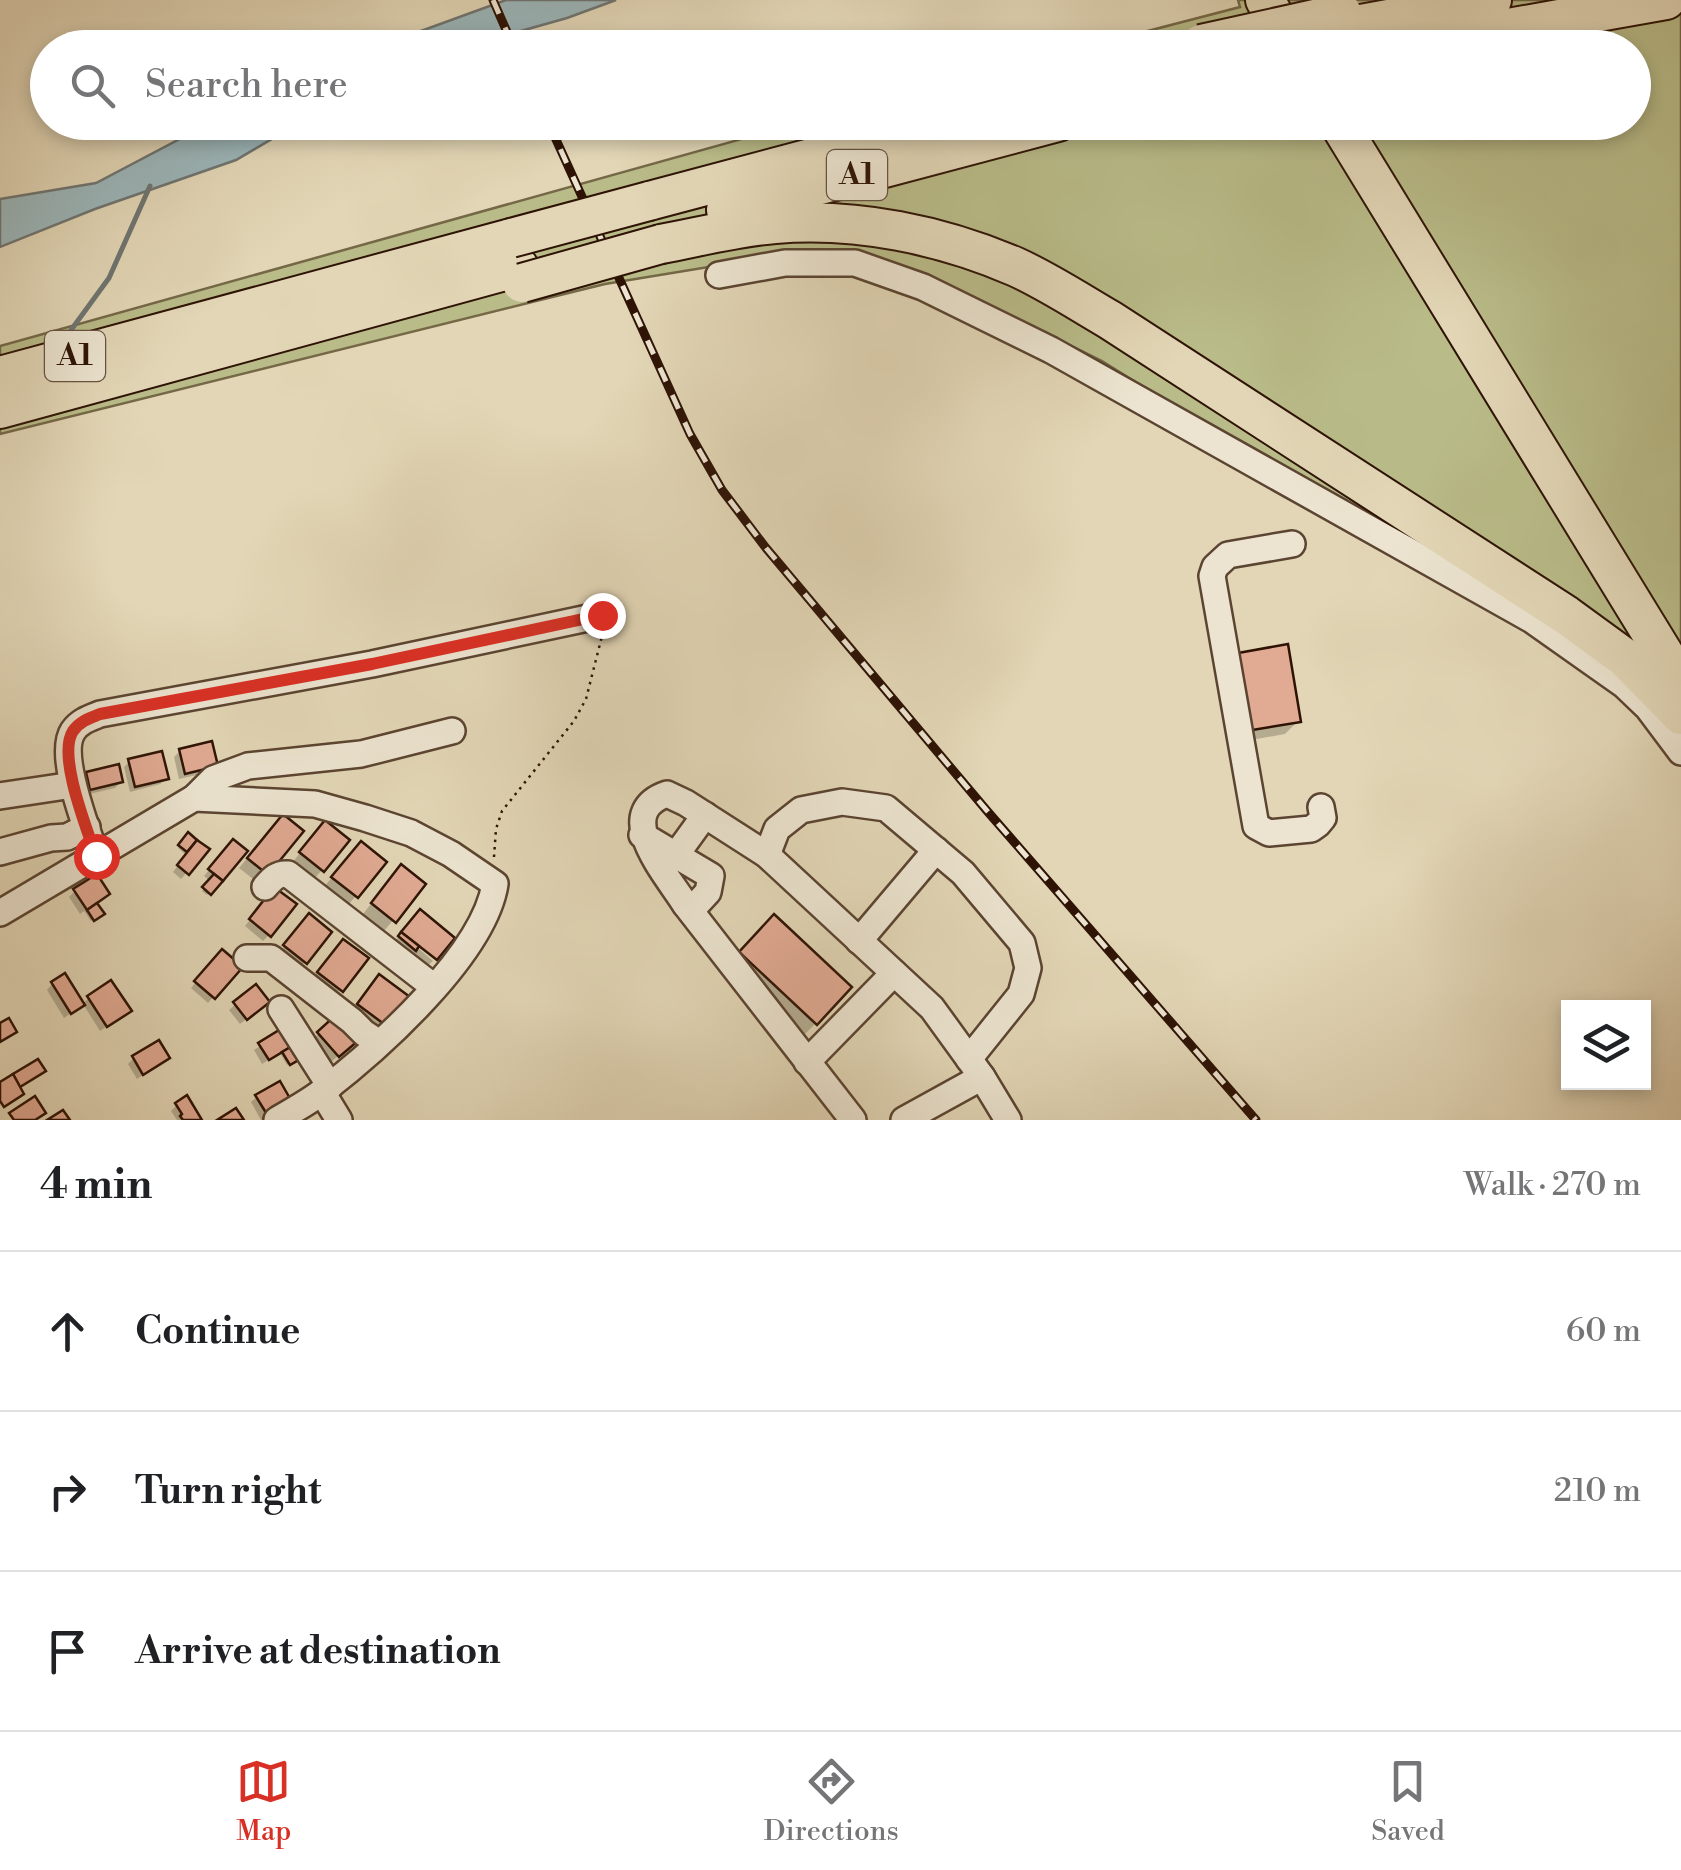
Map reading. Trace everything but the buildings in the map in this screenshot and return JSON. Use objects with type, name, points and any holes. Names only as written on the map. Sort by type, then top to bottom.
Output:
[{"type":"highway","points":[[1265,0],[1282,30]]},
{"type":"highway","points":[[1315,30],[1411,0]]},
{"type":"highway","points":[[1287,30],[1492,0]]},
{"type":"highway","points":[[1497,30],[1666,0]]},
{"type":"highway","points":[[652,216],[844,140]]},
{"type":"highway","name":"A1","points":[[652,216],[890,140]]},
{"type":"highway","name":"A1","points":[[0,376],[156,333],[515,253],[652,216],[980,140]]},
{"type":"highway","points":[[1349,140],[1681,682]]},
{"type":"highway","points":[[652,216],[733,229],[815,223],[858,226],[937,240],[1019,269],[1110,320],[1544,600],[1625,658],[1681,714]]},
{"type":"highway","name":"A1","points":[[0,409],[244,344],[515,253]]},
{"type":"street","points":[[719,275],[785,263],[855,263],[922,287],[1019,334],[1532,620],[1624,685],[1648,708],[1681,752]]},
{"type":"street","points":[[1292,544],[1228,555],[1212,576],[1256,826],[1269,833],[1311,829],[1322,818],[1322,807]]},
{"type":"street","points":[[96,856],[73,784],[68,747],[71,733],[82,721],[100,714],[372,664],[602,615]]},
{"type":"street","points":[[0,913],[194,798],[213,779],[248,766],[361,754],[452,731]]},
{"type":"street","points":[[0,796],[73,784]]},
{"type":"street","points":[[853,1120],[685,904],[642,835],[642,816],[654,798],[667,794],[766,854],[932,1008],[1008,1120]]},
{"type":"street","points":[[194,798],[315,804],[365,818],[424,840],[494,884],[486,918],[465,951],[414,1011],[326,1089],[277,1120]]},
{"type":"street","points":[[766,854],[776,830],[801,810],[842,802],[886,808],[963,873],[1022,944],[1028,968],[1021,994],[976,1068],[904,1120]]},
{"type":"street","points":[[676,855],[705,816]]},
{"type":"street","points":[[0,852],[67,837],[87,827]]},
{"type":"street","points":[[642,835],[711,876],[708,892],[696,905],[685,904]]},
{"type":"street","points":[[859,941],[936,850]]},
{"type":"street","points":[[265,887],[281,873],[288,874],[434,987]]},
{"type":"street","points":[[247,958],[271,958],[379,1043]]},
{"type":"street","points":[[807,1062],[894,973]]},
{"type":"street","points":[[281,1009],[339,1120]]},
{"type":"path","points":[[494,884],[496,829],[502,810],[559,742],[586,700],[603,635],[602,615]]},
{"type":"green space","points":[[1238,0],[1681,0],[1681,651],[1598,672],[1102,361],[921,272],[739,262],[605,284],[0,434],[0,346],[738,140],[1651,140],[1651,30],[1151,30],[1240,7]]},
{"type":"water","points":[[506,0],[616,0],[524,30],[424,30]]},
{"type":"water","points":[[178,140],[270,140],[236,160],[0,247],[0,199],[96,183]]},
{"type":"waterway","points":[[63,341],[109,278],[150,186]]},
{"type":"railway","points":[[493,0],[506,30]]},
{"type":"railway","points":[[556,140],[690,434],[722,490],[766,548],[988,812],[1256,1120]]},
{"type":"route","points":[[96,856],[73,784],[68,747],[71,733],[82,721],[100,714],[372,664],[602,615]]}]
